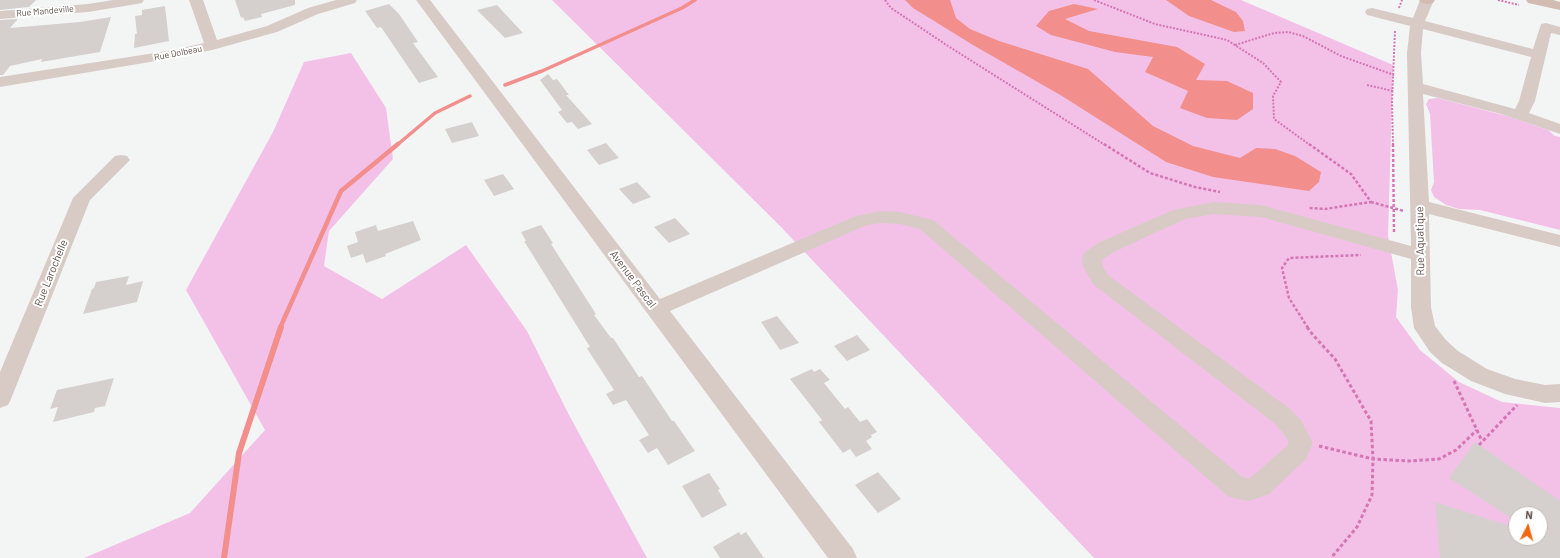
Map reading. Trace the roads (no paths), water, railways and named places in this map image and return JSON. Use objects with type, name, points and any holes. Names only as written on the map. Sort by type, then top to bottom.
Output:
[{"type":"main road","points":[[1533,0],[1560,6]]},
{"type":"street","name":"Rue Mandeville","points":[[0,15],[88,8],[137,0]]},
{"type":"street","points":[[196,0],[212,46]]},
{"type":"street","name":"Rue Dolbeau","points":[[0,82],[174,54],[212,46],[272,29],[313,10],[350,0]]},
{"type":"street","name":"Avenue Pascal","points":[[423,0],[844,558]]},
{"type":"street","name":"Rue Aquatique","points":[[1427,0],[1417,24],[1415,39],[1415,87],[1420,211],[1422,318],[1425,328],[1438,346],[1450,357],[1479,375],[1497,383],[1529,392],[1545,394],[1560,393]]},
{"type":"street","points":[[1372,12],[1539,55]]},
{"type":"street","points":[[1520,115],[1527,101],[1546,27],[1560,31]]},
{"type":"street","points":[[1415,87],[1520,115],[1560,129]]},
{"type":"street","name":"Rue Larochelle","points":[[0,399],[82,198],[121,160]]},
{"type":"street","points":[[656,309],[864,220],[881,216],[900,218],[926,224],[1237,488],[1249,490],[1260,486],[1297,452],[1300,441],[1294,427],[1282,416],[1102,280],[1093,267],[1092,257],[1107,247],[1180,214],[1214,208],[1261,211],[1421,255]]},
{"type":"street","points":[[1420,211],[1560,241]]},
{"type":"waterway","points":[[505,85],[542,71],[682,8],[695,0]]},
{"type":"waterway","points":[[397,145],[435,113],[470,96]]},
{"type":"waterway","points":[[280,328],[341,191],[398,144]]},
{"type":"waterway","points":[[224,558],[239,453],[281,327]]}]
